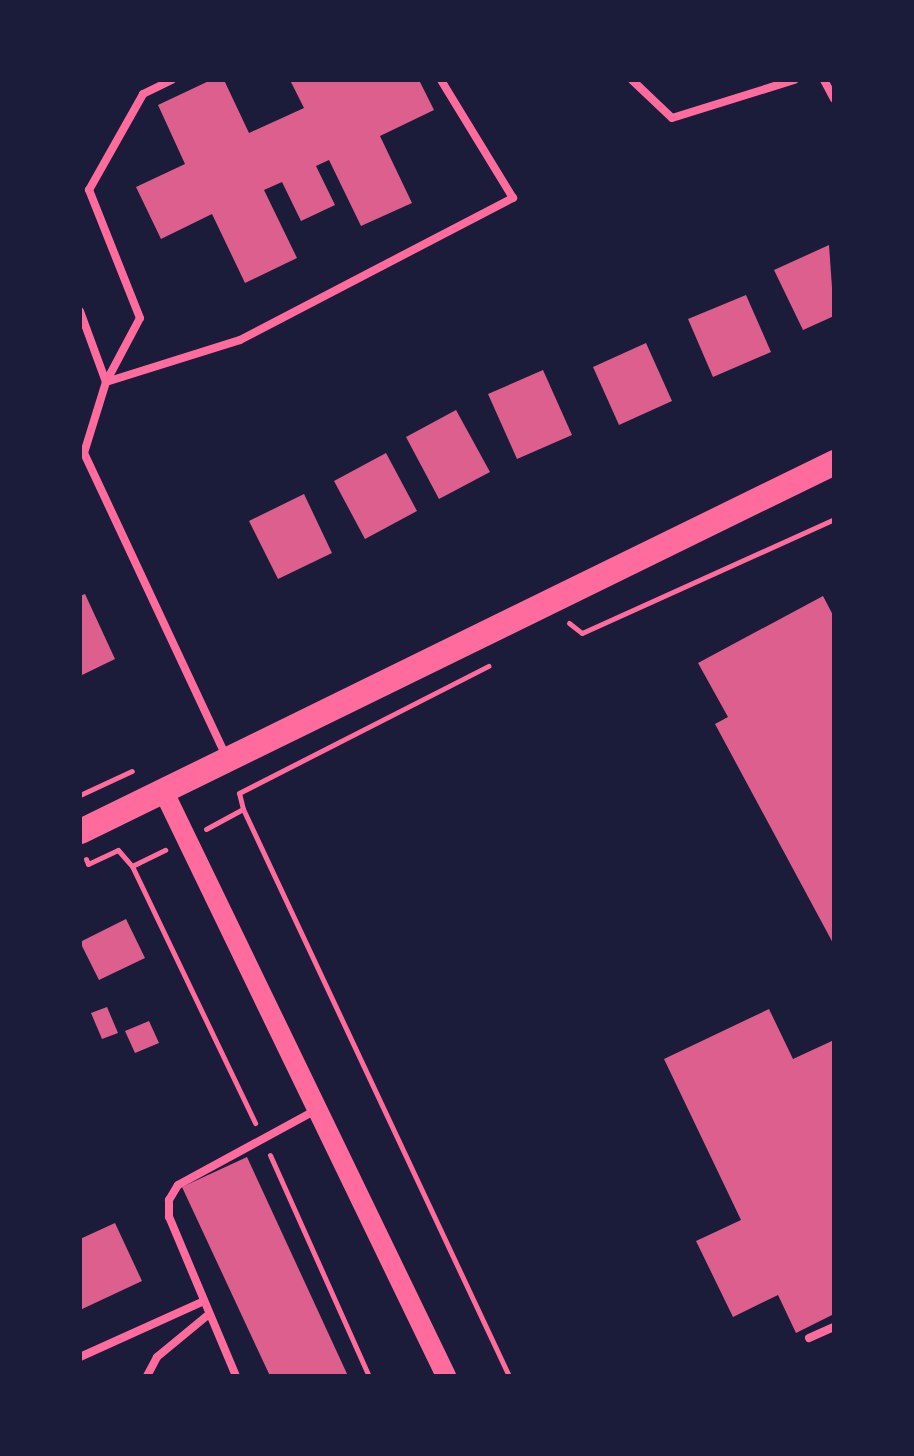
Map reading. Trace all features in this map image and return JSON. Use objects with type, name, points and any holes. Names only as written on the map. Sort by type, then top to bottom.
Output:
[{"type":"main road","points":[[80,831],[834,462]]},
{"type":"main road","points":[[163,790],[320,1108],[446,1376]]},
{"type":"lane","points":[[172,80],[143,94],[89,190],[140,318],[106,382],[84,453],[227,758]]},
{"type":"lane","points":[[106,382],[240,340],[513,198],[441,80]]},
{"type":"lane","points":[[632,80],[672,118],[794,80]]},
{"type":"lane","points":[[824,80],[834,99]]},
{"type":"lane","points":[[80,311],[106,382]]},
{"type":"lane","points":[[236,1376],[202,1302],[169,1200],[178,1185],[320,1108]]},
{"type":"lane","points":[[80,1357],[202,1302]]},
{"type":"lane","points":[[147,1376],[157,1357],[208,1315]]},
{"type":"lane","points":[[810,1338],[834,1328]]},
{"type":"path","points":[[554,631],[570,622],[582,633],[834,519]]},
{"type":"path","points":[[490,664],[239,793],[243,810],[509,1376]]},
{"type":"path","points":[[132,866],[243,810]]},
{"type":"path","points":[[80,849],[88,864],[118,850],[132,866],[262,1137],[369,1376]]},
{"type":"building","points":[[211,80],[224,80],[249,133],[304,108],[290,80],[419,80],[434,110],[380,136],[412,203],[361,226],[329,160],[316,166],[335,205],[301,221],[282,182],[264,190],[297,258],[245,283],[212,214],[161,239],[136,187],[185,164],[158,105]]},
{"type":"building","points":[[829,245],[834,316],[803,330],[774,270]]},
{"type":"building","points":[[746,295],[771,352],[713,377],[688,319]]},
{"type":"building","points":[[646,343],[672,401],[619,425],[593,367]]},
{"type":"building","points":[[543,370],[572,435],[517,459],[488,394]]},
{"type":"building","points":[[456,410],[490,472],[439,499],[406,437]]},
{"type":"building","points":[[386,453],[417,511],[365,539],[334,481]]},
{"type":"building","points":[[304,494],[332,553],[278,579],[249,521]]},
{"type":"building","points":[[85,594],[115,659],[80,676],[80,596]]},
{"type":"building","points":[[823,596],[834,617],[834,945],[715,724],[728,717],[698,663]]},
{"type":"building","points":[[126,919],[145,958],[99,980],[80,942]]},
{"type":"building","points":[[107,1007],[118,1033],[102,1039],[91,1013]]},
{"type":"building","points":[[769,1009],[793,1059],[834,1040],[834,1314],[796,1333],[778,1295],[733,1317],[696,1241],[741,1220],[664,1059]]},
{"type":"building","points":[[149,1021],[159,1043],[135,1053],[125,1031]]},
{"type":"building","points":[[247,1157],[348,1376],[270,1376],[182,1187]]},
{"type":"building","points":[[115,1223],[142,1281],[80,1310],[80,1239]]}]
